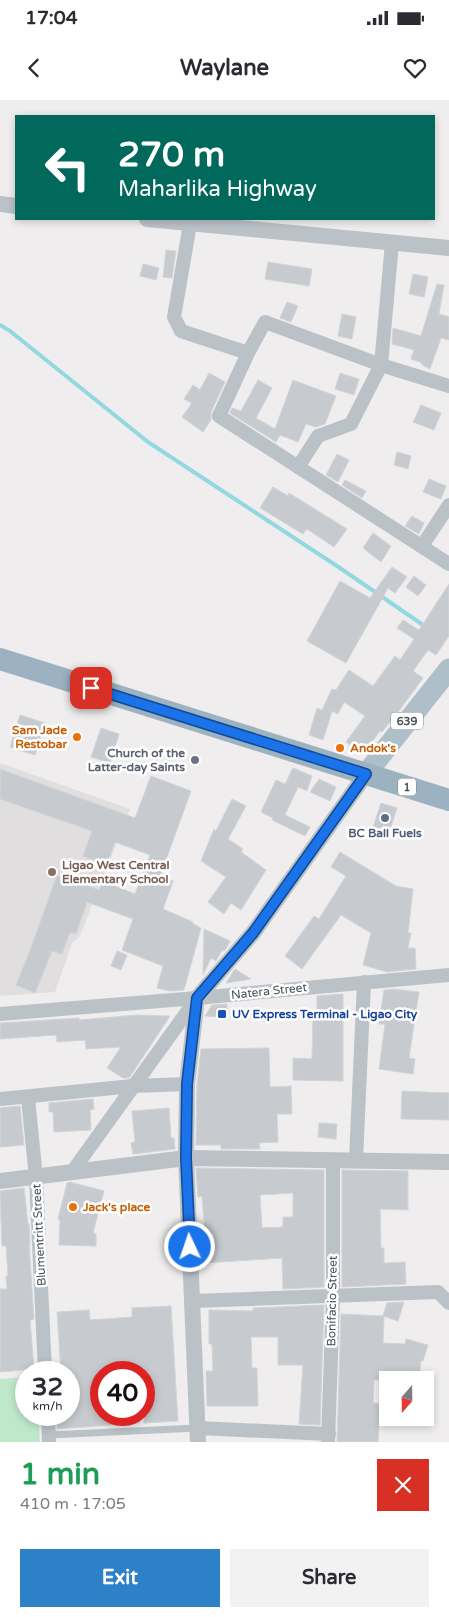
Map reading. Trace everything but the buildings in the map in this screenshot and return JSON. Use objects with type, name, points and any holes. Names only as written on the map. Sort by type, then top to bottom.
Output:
[{"type":"highway","name":"1","points":[[0,659],[449,800]]},
{"type":"main road","name":"639","points":[[366,774],[449,668]]},
{"type":"street","points":[[0,204],[15,206]]},
{"type":"street","points":[[156,220],[449,248]]},
{"type":"street","points":[[190,224],[174,317],[181,331],[248,352]]},
{"type":"street","points":[[298,467],[318,436],[351,424],[381,365],[392,243]]},
{"type":"street","points":[[449,386],[381,365],[265,322],[248,352],[219,416],[449,564]]},
{"type":"street","points":[[422,546],[449,505]]},
{"type":"street","points":[[72,1172],[197,998],[253,933],[366,774]]},
{"type":"street","name":"Natera Street","points":[[0,1014],[449,975]]},
{"type":"street","points":[[356,1160],[364,982]]},
{"type":"street","points":[[197,998],[187,1084],[186,1158],[197,1435],[328,1438]]},
{"type":"street","points":[[0,1099],[28,1098],[134,1086],[187,1084]]},
{"type":"street","name":"Blumentritt Street","points":[[28,1098],[36,1178],[44,1361]]},
{"type":"street","points":[[0,1181],[186,1158],[449,1162]]},
{"type":"street","name":"Bonifacio Street","points":[[328,1438],[333,1297],[333,1160]]},
{"type":"street","points":[[193,1301],[438,1292],[449,1303]]},
{"type":"street","points":[[48,1426],[49,1439]]},
{"type":"lane","points":[[49,1439],[197,1435]]},
{"type":"shaded area","name":"Ligao West Central Elementary School","points":[[0,763],[130,809],[80,936],[72,943],[55,992],[0,996]]},
{"type":"green space","points":[[15,1378],[15,1426],[39,1426],[40,1442],[0,1442],[0,1379]]},
{"type":"waterway","points":[[0,325],[148,442],[426,627]]},
{"type":"place","name":"Sam Jade Restobar","points":[[77,737]]},
{"type":"place","name":"Andok's","points":[[340,748]]},
{"type":"place","name":"Church of the Latter-day Saints","points":[[195,760]]},
{"type":"place","name":"BC Ball Fuels","points":[[385,818]]},
{"type":"place","name":"Ligao West Central Elementary School","points":[[52,872]]},
{"type":"place","name":"UV Express Terminal - Ligao City","points":[[222,1014]]},
{"type":"place","name":"Jack's place","points":[[73,1207]]},
{"type":"route","points":[[91,688],[366,774],[253,933],[197,998],[187,1084],[186,1158],[190,1247]]}]
